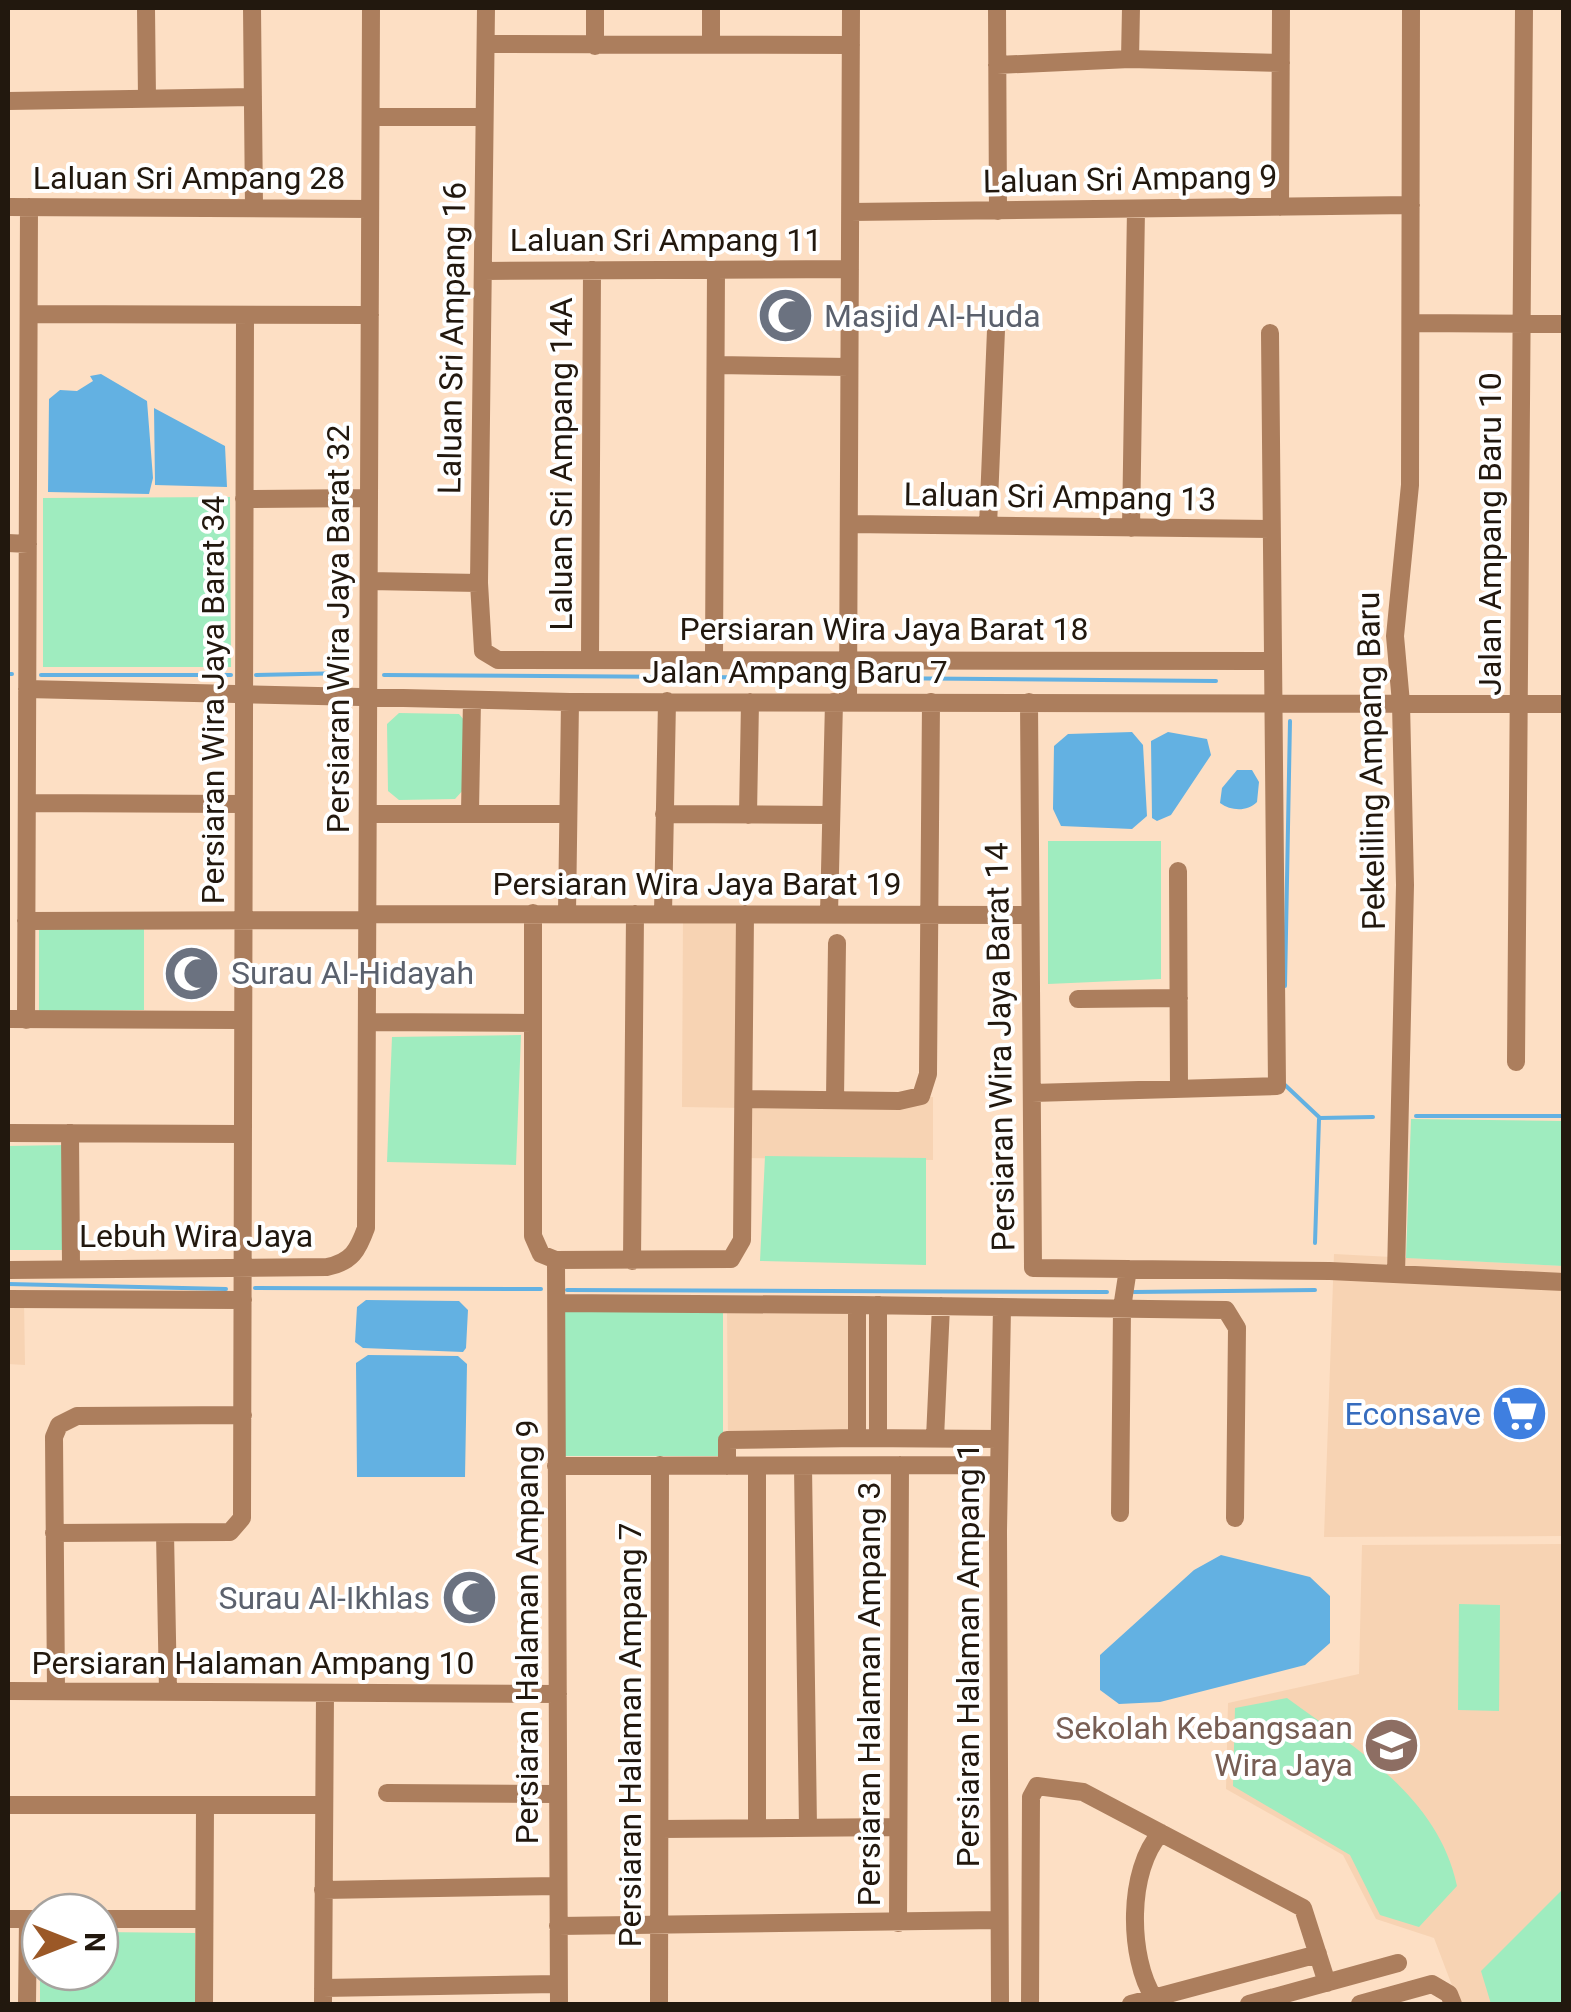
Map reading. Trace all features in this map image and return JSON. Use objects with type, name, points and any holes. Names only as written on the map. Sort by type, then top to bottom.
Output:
[{"type":"street","points":[[146,8],[147,99]]},
{"type":"street","points":[[252,8],[254,207]]},
{"type":"street","name":"Persiaran Wira Jaya Barat 32","points":[[358,1249],[366,1228],[371,8]]},
{"type":"street","name":"Laluan Sri Ampang 16","points":[[486,8],[479,583],[483,651],[498,660]]},
{"type":"street","points":[[595,8],[595,46]]},
{"type":"street","points":[[711,8],[712,44]]},
{"type":"street","points":[[829,914],[831,815],[848,658],[851,8]]},
{"type":"street","points":[[997,8],[998,210]]},
{"type":"street","points":[[1130,60],[1131,8]]},
{"type":"street","points":[[1280,206],[1281,8]]},
{"type":"street","name":"Pekeliling Ampang Baru","points":[[1396,1274],[1405,885],[1401,702],[1395,636],[1410,485],[1412,8]]},
{"type":"street","name":"Jalan Ampang Baru 10","points":[[1516,1062],[1524,8]]},
{"type":"street","points":[[486,44],[851,45]]},
{"type":"street","points":[[998,65],[1130,60],[1280,63]]},
{"type":"street","points":[[8,102],[253,98]]},
{"type":"street","points":[[370,116],[484,117]]},
{"type":"street","name":"Laluan Sri Ampang 9","points":[[850,212],[1411,205]]},
{"type":"street","name":"Laluan Sri Ampang 28","points":[[8,207],[370,209]]},
{"type":"street","points":[[29,207],[26,920],[17,1019],[241,1020]]},
{"type":"street","points":[[1130,528],[1136,209]]},
{"type":"street","name":"Laluan Sri Ampang 11","points":[[483,271],[850,269]]},
{"type":"street","name":"Laluan Sri Ampang 14A","points":[[590,659],[592,270]]},
{"type":"street","points":[[714,658],[716,270]]},
{"type":"street","points":[[29,314],[370,315]]},
{"type":"street","name":"Persiaran Wira Jaya Barat 34","points":[[165,1533],[230,1532],[239,1527],[244,1300],[241,1020],[245,316]]},
{"type":"street","points":[[1412,322],[1564,324]]},
{"type":"street","points":[[988,526],[996,330]]},
{"type":"street","points":[[1032,1093],[1276,1086],[1270,333]]},
{"type":"street","points":[[716,365],[850,367]]},
{"type":"street","points":[[244,500],[369,498]]},
{"type":"street","name":"Laluan Sri Ampang 13","points":[[848,524],[1270,529]]},
{"type":"street","points":[[8,543],[28,544]]},
{"type":"street","points":[[369,581],[479,583]]},
{"type":"street","name":"Persiaran Wira Jaya Barat 18","points":[[498,660],[1270,661]]},
{"type":"street","name":"Jalan Ampang Baru 7","points":[[27,689],[570,702],[1564,704]]},
{"type":"street","points":[[470,812],[472,700]]},
{"type":"street","points":[[663,914],[667,701]]},
{"type":"street","points":[[567,912],[570,702]]},
{"type":"street","points":[[748,815],[750,702]]},
{"type":"street","points":[[744,1099],[899,1101],[921,1096],[928,1074],[932,702]]},
{"type":"street","name":"Persiaran Wira Jaya Barat 14","points":[[1028,702],[1033,1268],[1396,1274],[1564,1282]]},
{"type":"street","points":[[27,803],[243,804]]},
{"type":"street","points":[[368,814],[568,814]]},
{"type":"street","points":[[664,814],[831,815]]},
{"type":"street","points":[[1178,871],[1179,1088]]},
{"type":"street","name":"Persiaran Wira Jaya Barat 19","points":[[26,920],[242,920],[567,912],[1027,915]]},
{"type":"street","points":[[533,913],[532,1236],[541,1254],[556,1260],[731,1258],[739,1252],[746,914]]},
{"type":"street","points":[[632,1260],[635,914]]},
{"type":"street","points":[[835,1100],[838,943]]},
{"type":"street","points":[[1078,998],[1179,998]]},
{"type":"street","points":[[367,1022],[533,1023]]},
{"type":"street","points":[[8,1133],[241,1134]]},
{"type":"street","points":[[70,1134],[70,1266]]},
{"type":"street","name":"Lebuh Wira Jaya","points":[[8,1270],[28,1266],[327,1266],[345,1263],[358,1249]]},
{"type":"street","name":"Lebuh Wira Jaya","points":[[8,1260],[28,1266]]},
{"type":"street","name":"Persiaran Halaman Ampang 9","points":[[556,1260],[558,2004]]},
{"type":"street","points":[[1120,1513],[1122,1308],[1128,1269]]},
{"type":"street","points":[[8,1300],[244,1300]]},
{"type":"street","points":[[556,1303],[1226,1310],[1237,1328],[1234,1518]]},
{"type":"street","points":[[857,1438],[858,1305]]},
{"type":"street","points":[[878,1305],[878,1438]]},
{"type":"street","points":[[935,1438],[940,1306]]},
{"type":"street","name":"Persiaran Halaman Ampang 1","points":[[1000,2004],[1002,1307]]},
{"type":"street","points":[[56,1692],[54,1436],[58,1424],[77,1416],[243,1415]]},
{"type":"street","points":[[727,1466],[727,1440],[999,1439]]},
{"type":"street","name":"Persiaran Halaman Ampang 7","points":[[659,2004],[660,1465]]},
{"type":"street","name":"Persiaran Halaman Ampang 3","points":[[898,1923],[900,1465]]},
{"type":"street","points":[[556,1466],[999,1465]]},
{"type":"street","points":[[758,1466],[758,1828]]},
{"type":"street","points":[[803,1466],[808,1828]]},
{"type":"street","points":[[54,1532],[165,1533],[168,1691]]},
{"type":"street","name":"Persiaran Halaman Ampang 10","points":[[8,1692],[558,1694]]},
{"type":"street","points":[[325,1693],[323,1996],[558,1984]]},
{"type":"street","points":[[1030,2004],[1030,1827],[1031,1797],[1037,1786],[1083,1792],[1303,1908],[1327,1982]]},
{"type":"street","points":[[387,1794],[556,1794]]},
{"type":"street","points":[[8,1806],[324,1806]]},
{"type":"street","points":[[204,2004],[205,1806]]},
{"type":"street","points":[[660,1829],[898,1827]]},
{"type":"street","points":[[1154,1998],[1139,1975],[1136,1960],[1139,1876],[1146,1848],[1161,1833]]},
{"type":"street","points":[[324,1890],[558,1886]]},
{"type":"street","points":[[120,1919],[204,1919]]},
{"type":"street","points":[[558,1926],[998,1920]]},
{"type":"street","points":[[1131,2004],[1318,1954]]},
{"type":"street","points":[[1249,2004],[1398,1963]]},
{"type":"street","points":[[1358,1974],[1363,2004],[1432,1984],[1449,1994],[1453,2004]]},
{"type":"shaded area","points":[[683,913],[748,914],[747,1096],[933,1097],[933,1160],[743,1158],[743,1108],[682,1107]]},
{"type":"shaded area","points":[[1334,1254],[1563,1266],[1563,1536],[1324,1537]]},
{"type":"shaded area","points":[[8,1299],[24,1300],[25,1365],[8,1364]]},
{"type":"shaded area","points":[[857,1303],[858,1438],[728,1439],[727,1304]]},
{"type":"shaded area","name":"Sekolah Kebangsaan Wira Jaya","points":[[1563,1544],[1563,2004],[1459,2004],[1434,1938],[1376,1919],[1343,1855],[1226,1789],[1228,1703],[1359,1674],[1362,1545]]},
{"type":"green space","points":[[230,497],[231,667],[43,667],[43,498]]},
{"type":"green space","points":[[399,713],[459,714],[464,720],[464,789],[455,799],[399,800],[388,791],[387,724]]},
{"type":"green space","points":[[1048,841],[1161,841],[1161,979],[1048,984]]},
{"type":"green space","points":[[144,928],[144,1010],[39,1011],[39,929]]},
{"type":"green space","points":[[521,1035],[516,1165],[387,1162],[392,1037]]},
{"type":"green space","points":[[1411,1119],[1563,1121],[1563,1266],[1406,1258]]},
{"type":"green space","points":[[68,1145],[68,1250],[8,1250],[8,1146]]},
{"type":"green space","points":[[765,1156],[926,1158],[926,1265],[760,1261]]},
{"type":"green space","points":[[561,1307],[723,1308],[723,1456],[560,1456]]},
{"type":"green space","points":[[1459,1604],[1500,1605],[1499,1711],[1458,1710]]},
{"type":"green space","points":[[1287,1698],[1391,1777],[1432,1826],[1447,1854],[1457,1886],[1419,1927],[1380,1915],[1350,1855],[1233,1786],[1235,1708]]},
{"type":"green space","points":[[1563,1889],[1563,2004],[1491,2004],[1481,1971]]},
{"type":"green space","points":[[120,1932],[195,1933],[196,2004],[40,2004],[40,1992],[120,1992]]},
{"type":"water","points":[[101,374],[147,401],[153,478],[149,494],[48,492],[49,399],[60,390],[77,391],[93,381],[90,376]]},
{"type":"water","points":[[154,408],[225,446],[227,487],[155,485]]},
{"type":"water","points":[[1132,732],[1143,745],[1147,816],[1132,829],[1061,826],[1053,809],[1054,746],[1068,734]]},
{"type":"water","points":[[1168,732],[1207,739],[1211,755],[1171,815],[1157,821],[1152,818],[1151,741]]},
{"type":"water","points":[[1237,770],[1252,770],[1259,782],[1257,802],[1244,809],[1220,803],[1222,788]]},
{"type":"water","points":[[366,1300],[459,1301],[468,1310],[466,1348],[463,1352],[363,1348],[355,1342],[357,1307]]},
{"type":"water","points":[[368,1355],[458,1356],[467,1364],[465,1477],[357,1477],[356,1363]]},
{"type":"water","points":[[1221,1555],[1310,1577],[1330,1596],[1330,1643],[1305,1665],[1160,1702],[1119,1704],[1100,1690],[1100,1655],[1194,1570]]},
{"type":"waterway","points":[[256,675],[348,673]]},
{"type":"waterway","points":[[41,675],[231,675]]},
{"type":"waterway","points":[[384,675],[820,678]]},
{"type":"waterway","points":[[867,678],[1216,681]]},
{"type":"waterway","points":[[1285,986],[1290,721]]},
{"type":"waterway","points":[[1285,1085],[1320,1118],[1373,1117]]},
{"type":"waterway","points":[[1416,1116],[1564,1116]]},
{"type":"waterway","points":[[1315,1243],[1319,1119]]},
{"type":"waterway","points":[[8,1284],[226,1289]]},
{"type":"waterway","points":[[255,1288],[541,1289]]},
{"type":"waterway","points":[[567,1290],[1107,1292]]},
{"type":"waterway","points":[[1134,1292],[1315,1290]]},
{"type":"place","name":"Masjid Al-Huda","points":[[785,316]]},
{"type":"place","name":"Surau Al-Hidayah","points":[[192,973]]},
{"type":"place","name":"Econsave","points":[[1520,1414]]},
{"type":"place","name":"Surau Al-Ikhlas","points":[[469,1598]]},
{"type":"place","name":"Sekolah Kebangsaan Wira Jaya","points":[[1392,1746]]}]
